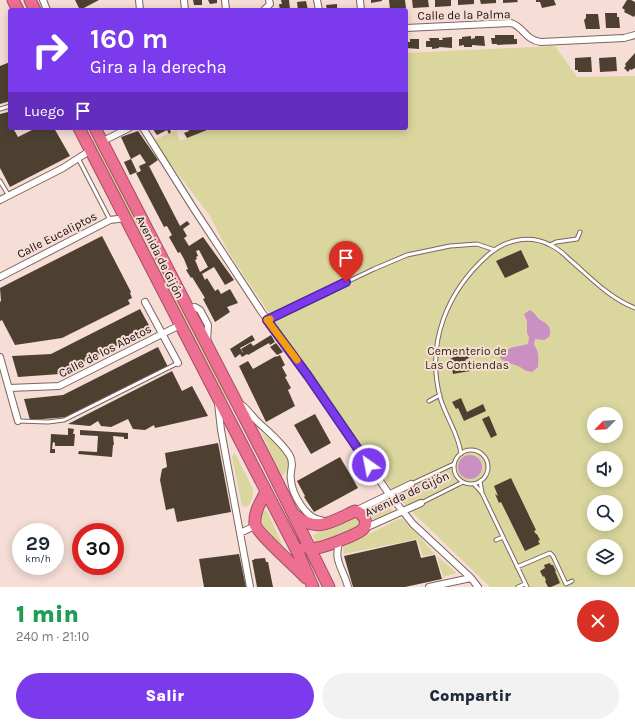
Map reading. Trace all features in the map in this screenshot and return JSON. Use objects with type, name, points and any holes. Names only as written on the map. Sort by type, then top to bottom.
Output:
[{"type":"highway","name":"Avenida de Gijón","points":[[80,130],[314,585]]},
{"type":"highway","name":"Avenida de Gijón","points":[[96,130],[293,513],[329,587]]},
{"type":"highway","points":[[241,443],[252,454],[294,536],[307,544],[317,548],[339,541],[362,530],[365,525],[365,520],[360,512],[355,510],[312,532],[307,544],[302,551],[316,581],[314,585],[262,536],[255,526],[256,510],[266,492]]},
{"type":"highway","points":[[293,513],[308,524],[314,525],[332,521]]},
{"type":"highway","points":[[322,570],[325,553],[339,541]]},
{"type":"street","name":"Calle de la Palma","points":[[408,28],[511,23],[516,24],[529,38],[534,41],[541,42],[624,38],[635,35]]},
{"type":"street","points":[[101,142],[125,130]]},
{"type":"street","points":[[144,130],[267,320],[313,382],[389,494],[413,524],[478,587]]},
{"type":"street","points":[[0,200],[91,150]]},
{"type":"street","name":"Calle Eucaliptos","points":[[0,277],[110,220],[126,218]]},
{"type":"street","name":"Calle de los Abetos","points":[[145,302],[178,363]]},
{"type":"street","name":"Calle de los Abetos","points":[[9,388],[59,386],[180,325]]},
{"type":"street","points":[[0,357],[18,421]]},
{"type":"street","name":"Avenida de Gijón","points":[[218,398],[221,430],[250,587]]},
{"type":"street","name":"Avenida de Gijón","points":[[235,400],[246,408],[290,455],[292,464],[290,480],[305,511],[313,518],[318,520],[332,521]]},
{"type":"street","name":"Avenida de Gijón","points":[[355,510],[412,484]]},
{"type":"street","name":"Avenida de Gijón","points":[[362,530],[420,503]]},
{"type":"street","points":[[240,532],[255,526]]},
{"type":"street","points":[[339,541],[337,554],[338,562],[348,587]]},
{"type":"street","points":[[429,587],[470,578]]},
{"type":"lane","points":[[78,158],[110,220]]},
{"type":"lane","points":[[0,181],[9,196]]},
{"type":"lane","points":[[550,245],[556,242],[577,239],[580,232]]},
{"type":"lane","points":[[461,454],[460,446],[444,411],[440,395],[436,371],[437,347],[443,321],[452,298],[463,282],[481,262],[495,250],[505,244],[520,239],[550,245],[572,261],[603,289],[622,302],[635,308]]},
{"type":"lane","points":[[267,320],[374,269],[407,256],[450,246],[478,244],[495,250]]},
{"type":"lane","points":[[18,421],[48,422],[64,420],[178,363]]},
{"type":"lane","points":[[429,401],[440,395]]},
{"type":"lane","points":[[460,446],[466,451]]},
{"type":"lane","points":[[466,451],[477,451],[484,457],[488,465],[487,474],[480,481],[474,484],[463,482],[456,475],[454,464],[458,457],[466,451]]},
{"type":"lane","name":"Avenida de Gijón","points":[[412,484],[454,464]]},
{"type":"lane","points":[[480,481],[482,493],[526,585],[518,587]]},
{"type":"lane","name":"Avenida de Gijón","points":[[420,503],[463,482]]},
{"type":"lane","points":[[474,484],[482,493]]},
{"type":"lane","points":[[496,540],[503,537]]},
{"type":"lane","points":[[517,567],[550,553],[553,556],[566,584],[572,581]]},
{"type":"green space","name":"Cementerio de Las Contiendas","points":[[555,46],[577,77],[635,76],[635,587],[490,587],[400,500],[342,423],[229,253],[210,216],[153,141],[176,130],[180,141],[205,130],[408,130],[408,53]]},
{"type":"green space","points":[[95,138],[230,400],[225,400],[213,380],[91,142]]},
{"type":"green space","points":[[261,432],[284,451],[287,457],[289,463],[282,476]]},
{"type":"green space","points":[[234,453],[253,489],[251,502],[246,507],[242,506],[232,457]]},
{"type":"green space","points":[[385,500],[393,511],[372,520],[366,510]]},
{"type":"green space","points":[[266,509],[284,548],[262,527],[260,523],[261,515]]},
{"type":"green space","points":[[353,516],[359,520],[358,527],[317,546],[313,535]]},
{"type":"green space","points":[[399,519],[403,519],[435,554],[423,556],[417,539],[344,554],[343,548],[347,545]]},
{"type":"green space","points":[[437,556],[457,573],[443,577]]},
{"type":"shaded area","points":[[530,310],[550,328],[549,337],[544,340],[535,339],[534,345],[538,353],[538,367],[532,372],[506,362],[499,356],[510,348],[528,344],[529,337],[527,333],[527,321],[524,314]]},
{"type":"shaded area","points":[[470,455],[479,458],[482,467],[479,476],[470,479],[461,476],[458,467],[461,458]]},
{"type":"building","points":[[75,0],[99,0],[84,8],[79,8]]},
{"type":"building","points":[[193,0],[202,0],[202,5],[194,5]]},
{"type":"building","points":[[208,0],[217,0],[217,3],[210,4]]},
{"type":"building","points":[[281,0],[289,0],[290,8],[280,8],[279,4],[282,4]]},
{"type":"building","points":[[371,0],[382,0],[382,1],[371,3]]},
{"type":"building","points":[[389,0],[405,0],[406,8],[390,8]]},
{"type":"building","points":[[412,0],[428,0],[429,7],[413,8]]},
{"type":"building","points":[[435,0],[451,0],[451,6],[435,7]]},
{"type":"building","points":[[458,0],[474,0],[474,4],[458,5]]},
{"type":"building","points":[[480,0],[496,0],[496,3],[481,4]]},
{"type":"building","points":[[503,0],[517,0],[518,2],[503,3]]},
{"type":"building","points":[[536,0],[554,0],[556,5],[542,8],[540,2],[536,2]]},
{"type":"building","points":[[627,0],[635,2],[634,17],[624,12],[625,10],[622,8]]},
{"type":"building","points":[[306,1],[308,8],[298,8],[297,2]]},
{"type":"building","points":[[337,4],[337,8],[327,8],[326,5]]},
{"type":"building","points":[[605,13],[617,13],[620,28],[606,28]]},
{"type":"building","points":[[586,14],[598,14],[600,29],[586,29],[584,20],[586,18]]},
{"type":"building","points":[[495,35],[514,35],[514,39],[517,39],[517,44],[492,44],[491,38],[495,38]]},
{"type":"building","points":[[471,36],[471,39],[475,38],[475,36],[484,36],[485,46],[459,46],[459,39],[462,39],[462,37]]},
{"type":"building","points":[[452,37],[452,48],[439,47],[432,49],[432,47],[426,47],[426,41],[430,41],[429,38],[439,38],[439,40],[443,40],[442,38]]},
{"type":"building","points":[[410,39],[419,39],[419,49],[408,48],[408,42],[410,42]]},
{"type":"building","points":[[635,53],[635,68],[630,69],[628,72],[624,68],[626,66],[625,64]]},
{"type":"building","points":[[591,57],[592,72],[578,72],[578,70],[575,70],[575,58]]},
{"type":"building","points":[[616,57],[617,71],[600,72],[599,58]]},
{"type":"building","points":[[8,63],[8,102],[0,104],[0,66]]},
{"type":"building","points":[[8,112],[8,130],[14,130],[18,137],[32,130],[55,130],[70,156],[10,187],[0,168],[0,114]]},
{"type":"building","points":[[153,130],[167,130],[157,135]]},
{"type":"building","points":[[207,130],[187,138],[184,133],[189,131]]},
{"type":"building","points":[[138,131],[158,160],[149,166],[180,226],[187,221],[190,224],[183,229],[187,236],[184,238],[189,246],[203,237],[234,280],[225,285],[214,267],[202,274],[205,280],[207,278],[215,291],[218,289],[221,294],[230,289],[238,303],[227,307],[230,312],[215,322],[203,299],[205,298],[186,270],[188,269],[184,259],[180,252],[178,253],[169,237],[172,235],[167,226],[164,227],[136,173],[141,171],[139,166],[146,163],[140,154],[131,159],[121,137]],"holes":[[[199,250],[208,267],[200,272],[195,260],[198,256],[196,251]]]},
{"type":"building","points":[[131,159],[137,172],[130,175],[124,162]]},
{"type":"building","points":[[102,236],[131,292],[132,298],[128,300],[130,304],[62,338],[15,345],[2,320],[0,321],[0,288]]},
{"type":"building","points":[[521,250],[529,267],[505,278],[496,261]]},
{"type":"building","points":[[140,309],[151,329],[60,374],[18,377],[12,356],[51,354]]},
{"type":"building","points":[[252,335],[255,340],[240,348],[243,353],[241,349],[251,343],[253,346],[271,335],[275,342],[270,345],[269,343],[248,355],[247,354],[242,357],[240,354],[235,358],[230,349]]},
{"type":"building","points":[[276,343],[283,352],[277,355],[270,347]]},
{"type":"building","points":[[158,347],[168,367],[69,417],[30,420],[24,399],[63,395]]},
{"type":"building","points":[[464,348],[469,358],[465,360],[470,371],[453,374],[450,359],[460,354],[458,351]]},
{"type":"building","points":[[280,355],[285,365],[282,367],[287,376],[285,377],[291,388],[288,390],[295,406],[266,422],[239,366],[248,361],[253,369]]},
{"type":"building","points":[[172,371],[182,391],[192,386],[208,416],[155,428],[154,425],[145,430],[133,429],[128,419],[111,427],[101,426],[98,421],[90,426],[68,424]]},
{"type":"building","points":[[461,398],[467,412],[483,404],[486,411],[464,421],[458,408],[456,409],[452,402]]},
{"type":"building","points":[[315,414],[331,443],[311,454],[294,425]]},
{"type":"building","points":[[489,416],[497,435],[491,438],[482,419]]},
{"type":"building","points":[[68,428],[74,429],[74,446],[55,446],[55,443],[53,442],[52,449],[55,449],[55,453],[50,453],[51,434],[68,435]]},
{"type":"building","points":[[80,430],[128,433],[128,439],[113,436],[114,445],[112,457],[78,454],[79,451],[97,452],[98,436],[80,435]]},
{"type":"building","points":[[218,443],[231,512],[177,522],[174,508],[166,510],[160,480],[162,469],[167,467],[165,453]]},
{"type":"building","points":[[340,457],[358,488],[314,512],[304,497],[305,496],[297,481]]},
{"type":"building","points":[[511,478],[536,530],[534,531],[540,540],[538,541],[540,544],[525,551],[501,502],[499,503],[495,494],[498,496],[494,486]]},
{"type":"building","points":[[416,540],[421,558],[435,555],[442,579],[405,587],[353,587],[344,556]]},
{"type":"building","points":[[239,554],[246,587],[204,587],[199,559]]},
{"type":"building","points":[[265,558],[266,562],[268,562],[273,587],[257,587],[252,560]]},
{"type":"building","points":[[550,563],[556,571],[560,583],[548,587],[544,576],[543,577],[540,571],[545,568],[544,565]]},
{"type":"slow traffic","points":[[270,319],[267,320],[297,360]]},
{"type":"route","points":[[346,282],[267,320],[308,376],[369,465]]}]
